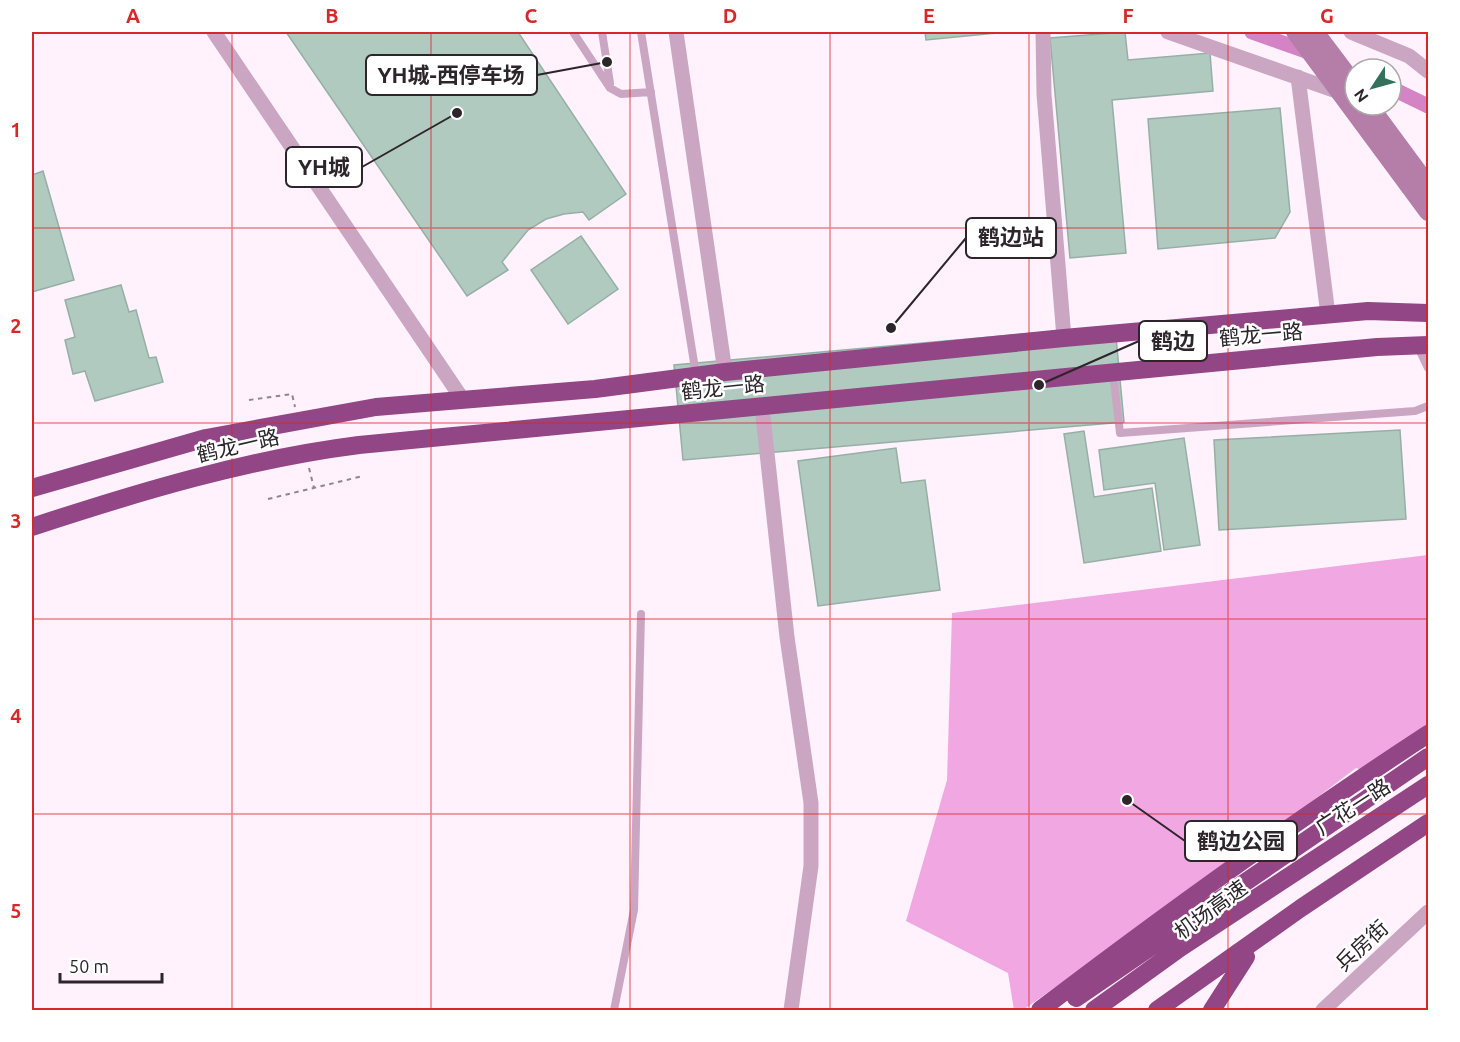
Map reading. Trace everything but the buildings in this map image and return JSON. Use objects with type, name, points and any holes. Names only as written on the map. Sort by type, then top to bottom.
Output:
[{"type":"highway","name":"鹤龙一路","points":[[32,486],[158,450],[251,429],[376,407],[595,389],[696,375],[1064,338],[1385,310],[1428,313]]},
{"type":"highway","name":"鹤龙一路","points":[[32,526],[180,483],[336,448],[1112,372],[1424,344]]},
{"type":"highway","points":[[1040,1011],[1193,897],[1355,782],[1428,734]]},
{"type":"highway","points":[[1059,1011],[1428,757]]},
{"type":"highway","name":"广花一路","points":[[1094,1011],[1180,948],[1428,784]]},
{"type":"highway","name":"机场高速","points":[[1112,1011],[1267,897],[1428,790]]},
{"type":"highway","points":[[1157,1011],[1301,908],[1428,823]]},
{"type":"highway","points":[[1170,1011],[1428,835]]},
{"type":"highway","points":[[1212,1011],[1246,957]]},
{"type":"street","points":[[214,32],[463,400]]},
{"type":"street","points":[[676,32],[725,372]]},
{"type":"street","points":[[1043,32],[1044,94],[1064,338]]},
{"type":"street","points":[[1168,32],[1298,77],[1342,87]]},
{"type":"street","points":[[1351,32],[1409,56],[1428,71]]},
{"type":"street","points":[[1304,34],[1326,46],[1342,87]]},
{"type":"street","points":[[1304,34],[1428,212]]},
{"type":"street","points":[[1298,77],[1328,315]]},
{"type":"street","points":[[1378,117],[1428,186]]},
{"type":"street","points":[[762,407],[787,637],[811,803],[811,866],[790,1011]]},
{"type":"street","name":"兵房街","points":[[1323,1011],[1428,912]]},
{"type":"lane","points":[[573,32],[610,88],[621,93],[651,92]]},
{"type":"lane","points":[[602,32],[610,88]]},
{"type":"lane","points":[[642,32],[696,375]]},
{"type":"lane","points":[[1424,344],[1428,368]]},
{"type":"lane","points":[[1112,372],[1120,433],[1415,411],[1428,406]]},
{"type":"lane","points":[[614,1011],[634,910],[641,614]]},
{"type":"path","points":[[249,400],[292,394]]},
{"type":"path","points":[[268,499],[363,476]]},
{"type":"shaded area","points":[[1428,555],[1428,745],[1377,775],[1356,768],[1215,875],[1023,1010],[1014,1010],[1008,973],[906,921],[947,780],[952,613]]},
{"type":"waterway","points":[[1252,32],[1314,54]]},
{"type":"waterway","points":[[1403,94],[1428,106]]},
{"type":"place","name":"YH城-西停车场","points":[[607,62]]},
{"type":"place","name":"YH城","points":[[457,113]]},
{"type":"place","name":"鹤边站","points":[[891,328]]},
{"type":"place","name":"鹤边","points":[[1039,385]]},
{"type":"place","name":"鹤边公园","points":[[1127,800]]}]
